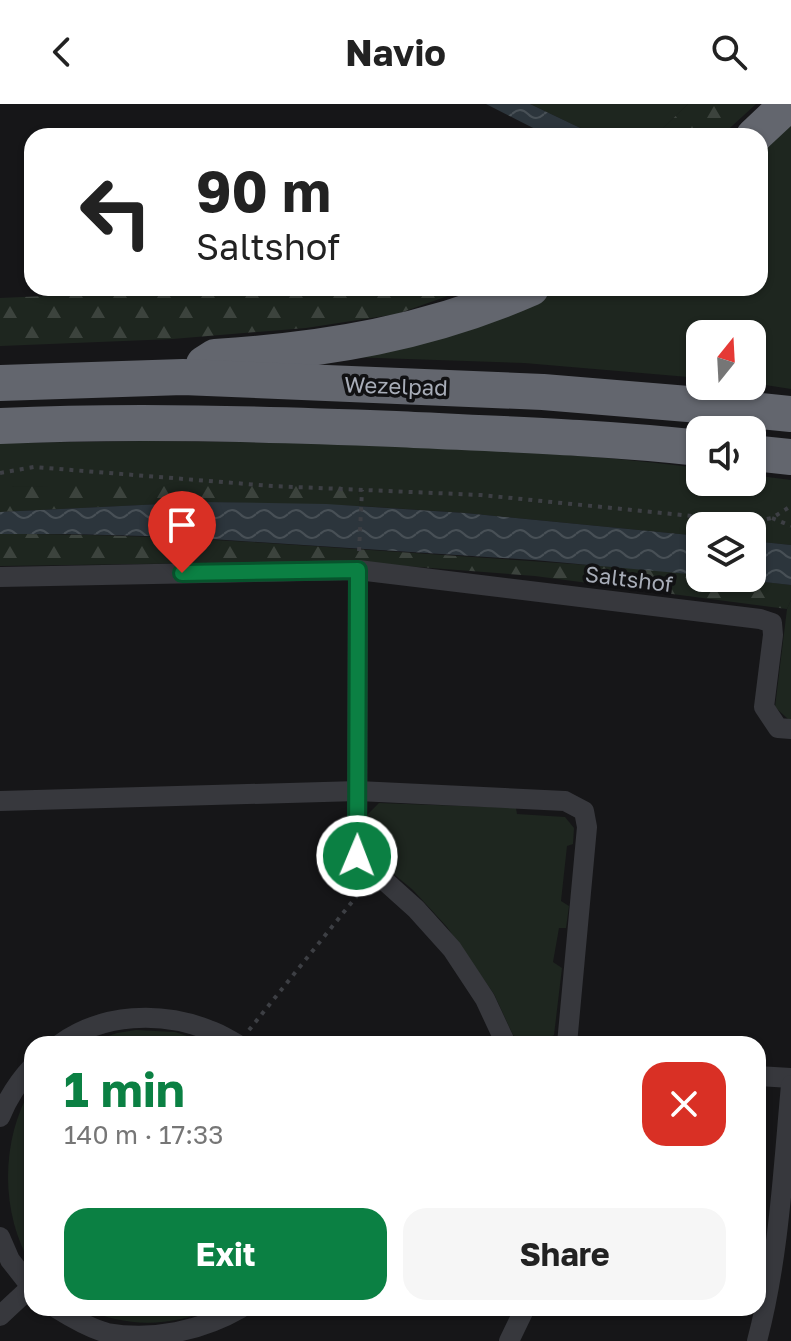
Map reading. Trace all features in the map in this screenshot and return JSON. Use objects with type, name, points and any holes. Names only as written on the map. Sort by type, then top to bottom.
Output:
[{"type":"highway","points":[[762,128],[788,104]]},
{"type":"highway","points":[[183,377],[215,357],[302,349],[388,336],[511,296]]},
{"type":"highway","name":"Wezelpad","points":[[0,383],[183,377],[543,392],[791,414]]},
{"type":"highway","name":"Wezelpad","points":[[0,426],[76,422],[223,422],[540,435],[686,447]]},
{"type":"highway","points":[[766,454],[791,457]]},
{"type":"street","name":"Saltshof","points":[[0,577],[358,570],[760,619],[772,623],[773,635],[764,707],[778,728],[791,729]]},
{"type":"street","points":[[358,570],[357,856],[416,909],[452,949],[485,999],[502,1036]]},
{"type":"street","points":[[0,801],[358,791],[565,801],[584,811],[587,827],[568,1036]]},
{"type":"street","points":[[74,1036],[124,1019],[154,1017],[183,1021],[234,1036]]},
{"type":"street","points":[[0,1117],[7,1100],[24,1076]]},
{"type":"street","points":[[766,1076],[791,1078]]},
{"type":"street","points":[[766,1297],[778,1230],[791,1085]]},
{"type":"street","points":[[0,1237],[10,1260],[24,1277]]},
{"type":"street","points":[[0,1316],[24,1294]]},
{"type":"street","points":[[70,1316],[108,1333],[143,1337],[181,1334],[227,1316]]},
{"type":"street","points":[[509,1341],[521,1316]]},
{"type":"street","points":[[757,1341],[762,1316]]},
{"type":"street","points":[[216,1322],[228,1341]]},
{"type":"path","points":[[0,473],[34,467],[272,486],[481,495],[753,522],[772,518],[791,506]]},
{"type":"path","points":[[358,570],[362,490]]},
{"type":"path","points":[[772,518],[791,526]]},
{"type":"path","points":[[244,1036],[376,873]]},
{"type":"green space","points":[[530,104],[688,104],[663,128],[580,128]]},
{"type":"green space","points":[[688,104],[756,104],[730,128],[663,128]]},
{"type":"green space","points":[[791,107],[791,389],[766,385],[766,320],[686,320],[686,377],[524,363],[348,357],[525,296],[768,296],[768,129]]},
{"type":"green space","points":[[448,296],[397,314],[306,328],[172,339],[0,346],[0,298]]},
{"type":"green space","points":[[145,441],[353,444],[562,454],[686,466],[686,496],[766,496],[766,477],[791,480],[791,545],[766,542],[766,512],[686,512],[686,535],[360,506],[358,486],[0,487],[0,443]]},
{"type":"green space","points":[[358,486],[360,506],[202,502],[0,512],[0,487]]},
{"type":"green space","points":[[0,534],[240,541],[682,572],[686,573],[686,592],[766,592],[766,582],[791,585],[791,600],[787,609],[535,576],[340,561],[0,566]]},
{"type":"green space","points":[[791,600],[791,720],[775,707],[787,609]]},
{"type":"green space","points":[[379,803],[516,808],[517,814],[565,817],[574,828],[573,844],[567,846],[561,901],[569,906],[566,928],[559,928],[553,962],[562,968],[554,1035],[513,1035],[494,994],[447,927],[413,890],[372,856],[365,843],[366,816]]},
{"type":"green space","points":[[136,1030],[175,1032],[187,1036],[109,1036]]},
{"type":"green space","points":[[24,1104],[24,1250],[14,1224],[8,1177],[14,1130]]},
{"type":"green space","points":[[103,1316],[191,1316],[148,1323]]},
{"type":"water","points":[[486,104],[530,104],[580,128],[533,128]]},
{"type":"water","points":[[202,502],[326,504],[465,513],[686,535],[686,574],[534,560],[181,537],[0,534],[0,512]]},
{"type":"water","points":[[766,542],[791,545],[791,585],[766,582]]},
{"type":"route","points":[[182,573],[358,570],[357,856]]}]
